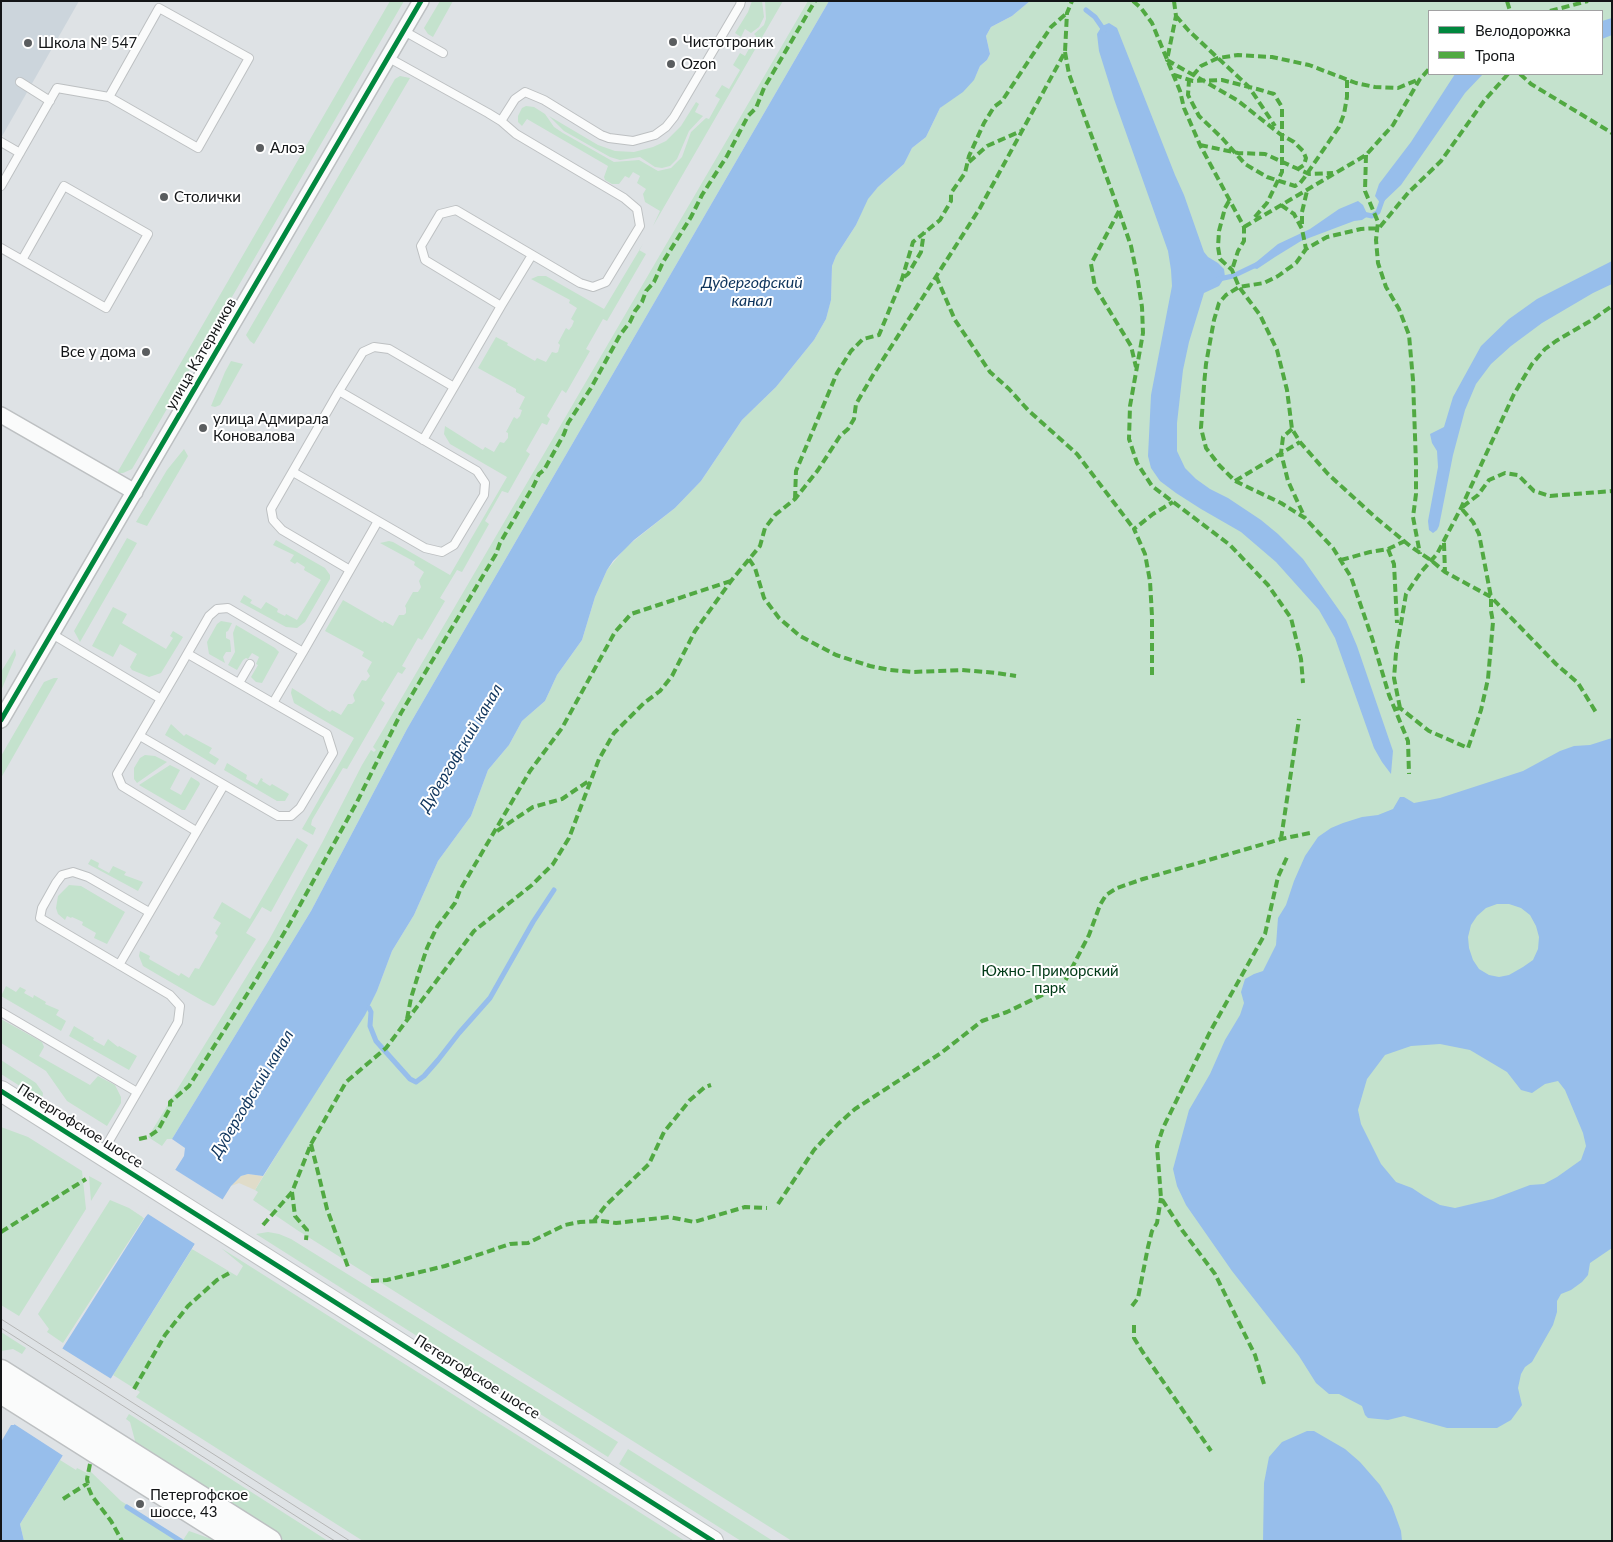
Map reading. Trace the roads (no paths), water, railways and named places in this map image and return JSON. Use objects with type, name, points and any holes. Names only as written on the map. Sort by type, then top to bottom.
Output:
[{"type":"main road","points":[[6,1384],[95,1441],[237,1541]]},
{"type":"main road","points":[[95,1441],[270,1541]]},
{"type":"street","name":"улица Катерников","points":[[1,720],[422,1]]},
{"type":"street","points":[[1,415],[135,492]]},
{"type":"street","name":"Петергофское шоссе","points":[[1,1091],[713,1541]]},
{"type":"lane","points":[[501,122],[515,99],[525,92],[544,100],[609,138],[633,141],[655,135],[666,127],[674,117],[741,1]]},
{"type":"lane","points":[[1,186],[57,88],[109,97],[198,148],[249,58],[159,8],[109,97]]},
{"type":"lane","points":[[404,31],[443,53]]},
{"type":"lane","points":[[388,58],[501,122],[516,134],[624,198],[637,209],[640,226],[606,282],[593,287],[580,283],[456,210],[440,214],[421,246],[425,260],[502,306]]},
{"type":"lane","points":[[20,82],[50,101]]},
{"type":"lane","points":[[1,142],[20,153]]},
{"type":"lane","points":[[1,248],[22,260],[106,308],[148,234],[64,186],[22,260]]},
{"type":"lane","points":[[424,440],[532,255]]},
{"type":"lane","points":[[350,570],[282,530],[273,520],[272,509],[339,391],[363,352],[374,347],[389,349],[454,387]]},
{"type":"lane","points":[[293,472],[425,548],[442,552],[454,545],[484,494],[485,483],[477,471],[339,391]]},
{"type":"lane","points":[[273,703],[378,521]]},
{"type":"lane","points":[[196,832],[122,786],[117,774],[210,616],[217,609],[228,608],[303,652]]},
{"type":"lane","points":[[52,634],[161,699]]},
{"type":"lane","points":[[140,736],[278,816],[291,816],[300,808],[333,753],[327,734],[188,654]]},
{"type":"lane","points":[[239,684],[250,664]]},
{"type":"lane","points":[[120,965],[224,784]]},
{"type":"lane","points":[[101,1155],[178,1022],[180,1006],[170,995],[40,918],[42,908],[62,875],[73,872],[88,877],[149,912]]},
{"type":"lane","points":[[1,1012],[137,1092]]},
{"type":"water","name":"Дудергофский канал","points":[[829,1],[1030,1],[1012,16],[991,27],[986,36],[990,54],[987,60],[980,66],[974,80],[963,92],[940,108],[926,137],[912,148],[904,164],[878,187],[868,199],[856,225],[836,256],[832,266],[831,300],[826,319],[814,340],[776,387],[742,420],[701,481],[675,508],[634,540],[613,561],[595,597],[582,640],[557,675],[545,701],[522,721],[509,745],[488,770],[471,816],[438,861],[414,915],[392,951],[377,991],[365,1015],[263,1176],[248,1174],[241,1176],[231,1186],[20,1524],[24,1541],[1,1541],[1,1442],[11,1425],[14,1425],[184,1156],[185,1148],[172,1139],[311,911],[407,729]]},
{"type":"water","points":[[1612,18],[1612,35],[1603,39],[1603,21]]},
{"type":"water","points":[[1109,23],[1117,28],[1184,195],[1204,252],[1224,269],[1225,277],[1219,286],[1204,293],[1189,342],[1183,370],[1177,423],[1177,451],[1185,468],[1196,479],[1261,520],[1303,559],[1346,620],[1357,646],[1393,751],[1391,774],[1374,748],[1335,638],[1319,610],[1276,562],[1241,532],[1176,493],[1160,481],[1151,468],[1148,456],[1151,395],[1172,286],[1171,270],[1168,251],[1099,51],[1097,34],[1102,26]]},
{"type":"water","points":[[1454,75],[1482,75],[1465,93],[1401,185],[1381,204],[1375,196],[1379,184],[1411,142]]},
{"type":"water","points":[[1358,201],[1363,205],[1368,216],[1362,220],[1354,221],[1301,241],[1257,269],[1253,268],[1255,263],[1278,244],[1310,229],[1339,209]]},
{"type":"water","points":[[1612,261],[1612,284],[1542,323],[1491,364],[1476,384],[1465,410],[1453,455],[1439,526],[1433,533],[1429,530],[1428,521],[1438,467],[1437,451],[1432,443],[1430,434],[1444,427],[1453,397],[1481,346],[1509,319],[1537,299]]},
{"type":"water","points":[[1612,738],[1612,1248],[1590,1263],[1588,1275],[1582,1282],[1561,1294],[1557,1301],[1557,1312],[1553,1325],[1532,1362],[1525,1367],[1521,1374],[1518,1388],[1522,1405],[1511,1420],[1497,1428],[1447,1428],[1404,1416],[1388,1420],[1368,1418],[1362,1406],[1339,1394],[1329,1394],[1316,1383],[1299,1356],[1232,1271],[1186,1205],[1177,1186],[1173,1169],[1189,1110],[1240,1015],[1244,1003],[1241,992],[1245,979],[1263,971],[1276,945],[1278,918],[1286,905],[1305,856],[1318,837],[1331,828],[1343,823],[1362,817],[1378,815],[1393,809],[1400,797],[1404,797],[1414,803],[1440,798],[1523,771],[1560,751],[1574,746],[1590,745]],"holes":[[[1497,904],[1509,904],[1521,908],[1530,915],[1539,937],[1538,949],[1533,960],[1509,975],[1499,977],[1489,975],[1479,969],[1473,960],[1468,937],[1471,925],[1477,916],[1486,908]],[[1440,1044],[1470,1050],[1507,1072],[1521,1090],[1532,1093],[1545,1084],[1558,1081],[1565,1090],[1583,1133],[1586,1146],[1581,1160],[1544,1184],[1530,1185],[1493,1199],[1455,1208],[1440,1205],[1412,1188],[1396,1182],[1381,1164],[1361,1124],[1358,1110],[1367,1079],[1385,1055],[1411,1046]]]},
{"type":"water","points":[[1307,1431],[1314,1431],[1345,1449],[1360,1462],[1380,1485],[1392,1506],[1401,1531],[1402,1541],[1263,1541],[1264,1483],[1269,1457],[1282,1442]]},
{"type":"waterway","points":[[1086,10],[1095,17],[1104,30]]},
{"type":"waterway","points":[[1363,214],[1372,216],[1378,212],[1383,198]]},
{"type":"waterway","points":[[1219,279],[1233,276],[1258,264]]},
{"type":"waterway","points":[[369,1008],[371,1012],[370,1026],[376,1041],[410,1079],[416,1082],[424,1076],[490,998],[533,922],[554,890]]},
{"type":"waterway","points":[[127,1507],[181,1541]]},
{"type":"tram line","points":[[1,1319],[350,1541]]},
{"type":"tram line","points":[[1,1328],[335,1541]]},
{"type":"place","name":"Чистотроник","points":[[673,42]]},
{"type":"place","name":"Школа № 547","points":[[28,43]]},
{"type":"place","name":"Ozon","points":[[671,64]]},
{"type":"place","name":"Алоэ","points":[[260,148]]},
{"type":"place","name":"Столички","points":[[164,197]]},
{"type":"place","name":"Все у дома","points":[[146,352]]},
{"type":"place","name":"улица Адмирала Коновалова","points":[[203,428]]},
{"type":"place","name":"Петергофское шоссе, 43","points":[[140,1504]]},
{"type":"park label","name":"Южно-Приморский парк","points":[[1050,980]]}]
